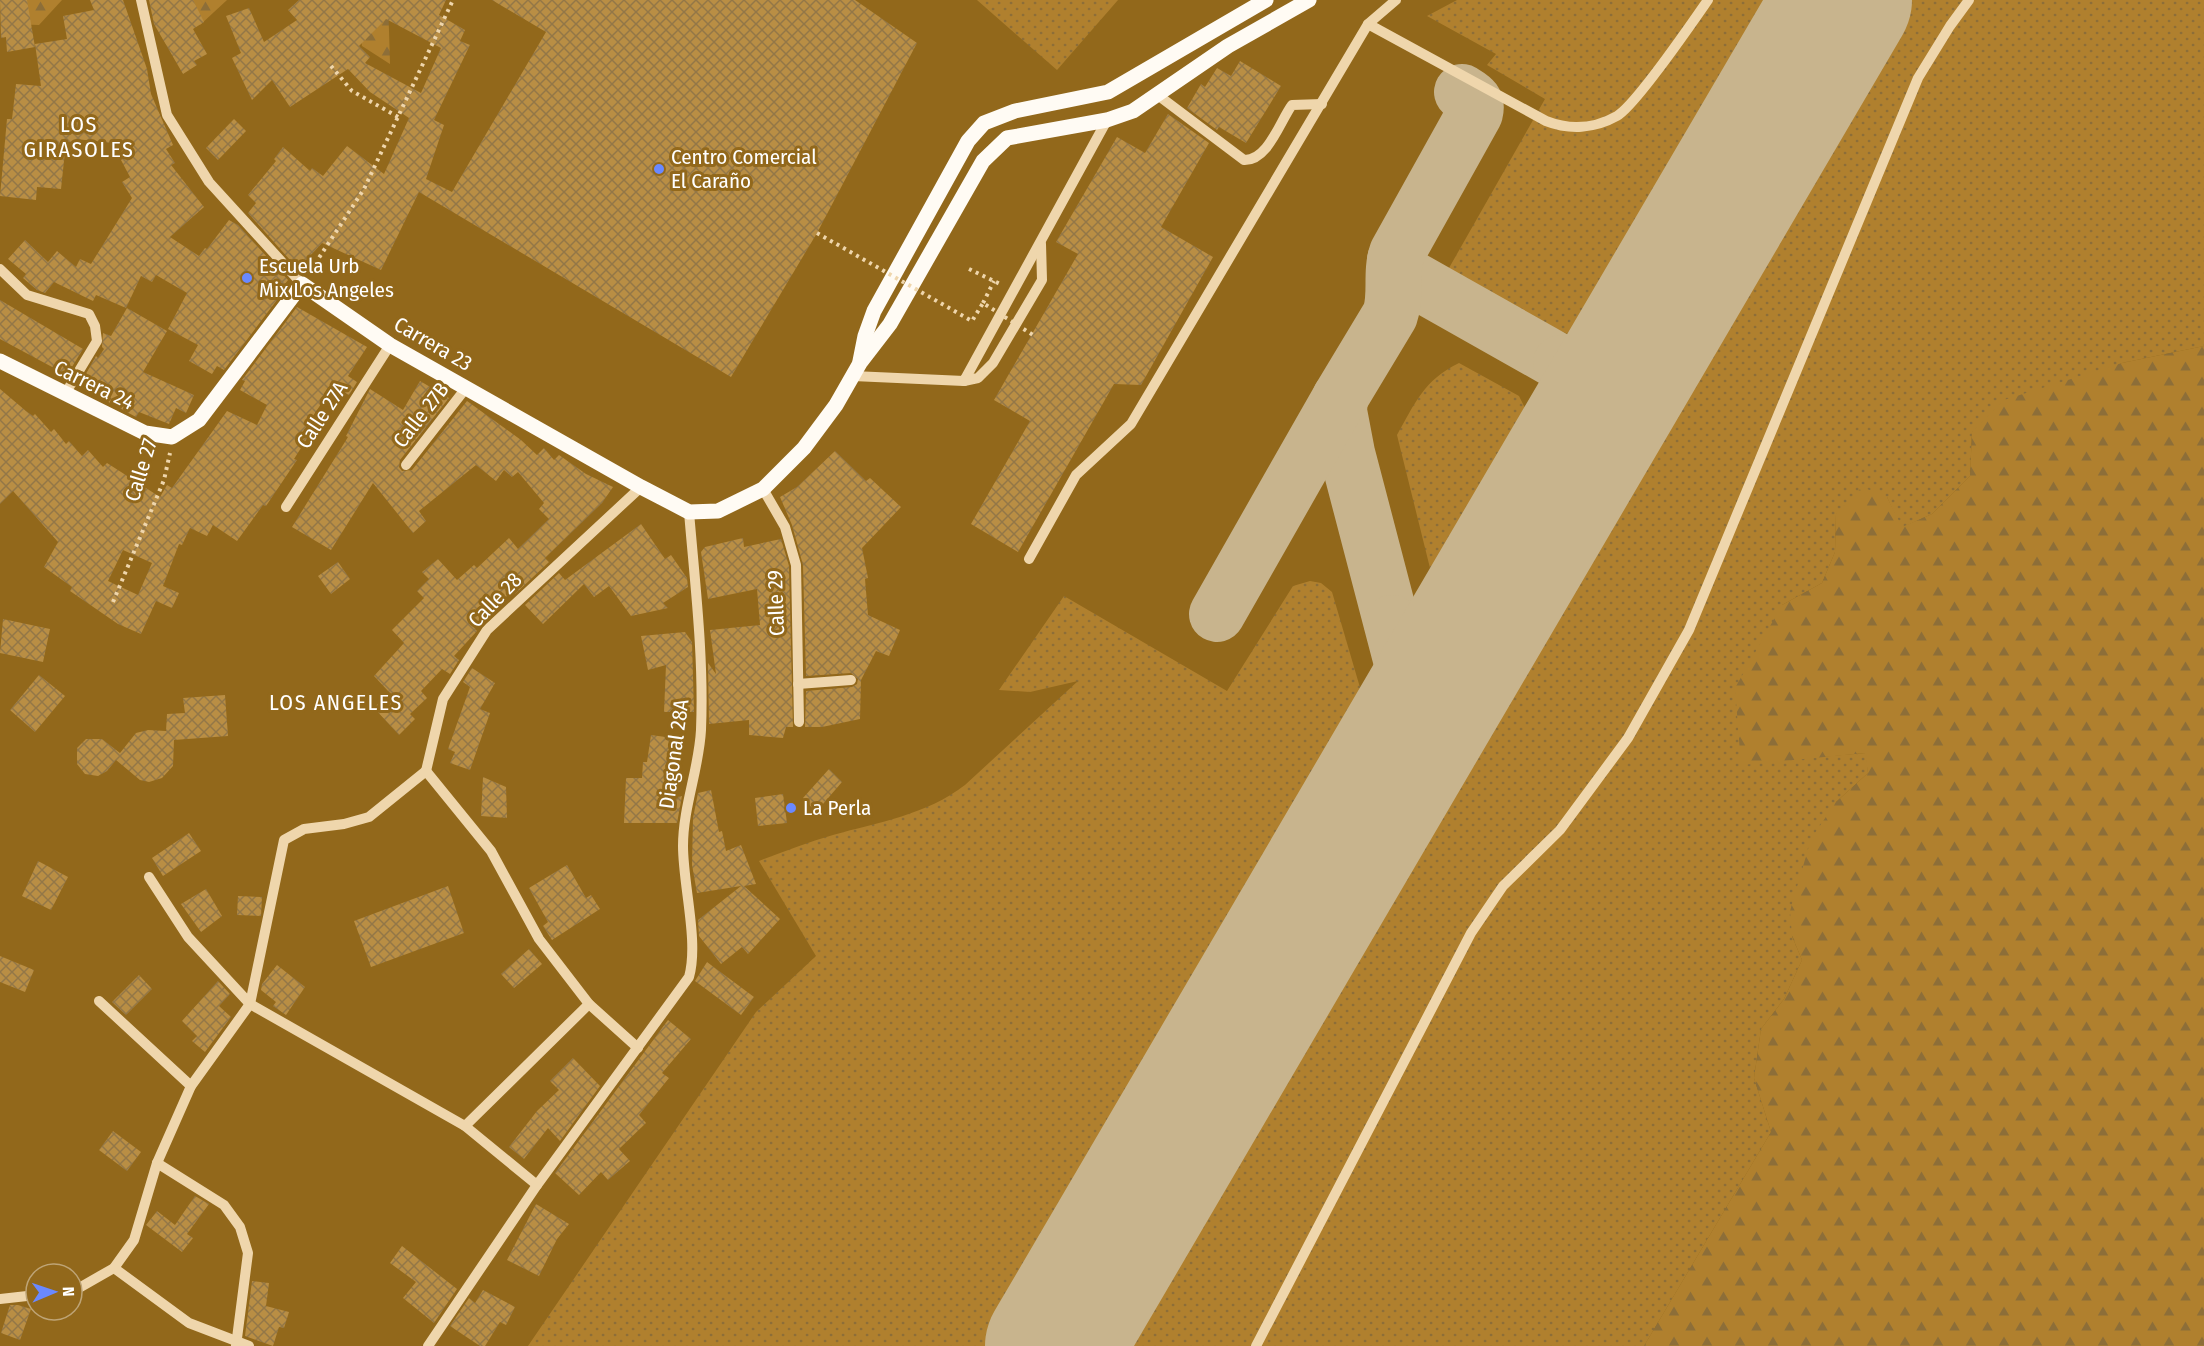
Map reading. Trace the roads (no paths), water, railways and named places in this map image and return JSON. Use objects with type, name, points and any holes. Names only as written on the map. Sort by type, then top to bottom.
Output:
[{"type":"main road","points":[[856,369],[874,312],[968,141],[984,123],[1015,111],[1108,92],[1266,0]]},
{"type":"main road","points":[[763,489],[804,448],[836,405],[856,369],[890,324],[983,161],[1007,138],[1107,120],[1133,111],[1159,96],[1228,46],[1309,0]]},
{"type":"main road","name":"Carrera 23","points":[[302,284],[390,345],[689,512],[718,511],[763,489]]},
{"type":"main road","name":"Calle 27","points":[[172,437],[199,420],[302,284]]},
{"type":"main road","name":"Carrera 24","points":[[0,361],[145,433],[172,437]]},
{"type":"street","name":"Carrera 23","points":[[141,0],[167,115],[209,182],[302,284]]},
{"type":"street","points":[[1029,559],[1076,476],[1131,424],[1368,24],[1396,0]]},
{"type":"street","points":[[1368,24],[1545,121],[1563,127],[1589,126],[1618,116],[1708,0]]},
{"type":"street","points":[[1256,1346],[1471,933],[1503,886],[1560,830],[1628,738],[1689,630],[1918,78],[1969,0]]},
{"type":"street","points":[[1159,96],[1244,160],[1254,159],[1265,149],[1292,105],[1322,104]]},
{"type":"street","points":[[964,381],[1107,120]]},
{"type":"street","points":[[856,369],[964,381],[978,378],[993,363],[1042,280],[1041,244]]},
{"type":"street","points":[[0,269],[27,296],[89,314],[95,326],[97,341],[65,394]]},
{"type":"street","name":"Calle 27A","points":[[286,507],[390,345]]},
{"type":"street","name":"Calle 27B","points":[[406,465],[466,388]]},
{"type":"street","name":"Calle 28","points":[[426,771],[443,699],[488,630],[641,487]]},
{"type":"street","name":"Calle 29","points":[[763,489],[785,527],[796,565],[799,722]]},
{"type":"street","name":"Diagonal 28A","points":[[638,1048],[689,977],[692,966],[683,866],[683,830],[700,733],[702,681],[689,512]]},
{"type":"street","points":[[798,684],[851,680]]},
{"type":"street","points":[[84,1285],[114,1268],[134,1240],[157,1162],[191,1086],[250,1004],[284,840],[304,829],[344,824],[369,817],[426,771],[491,851],[539,939],[589,1004],[638,1048],[537,1185],[428,1346]]},
{"type":"street","points":[[149,877],[188,937],[250,1004],[465,1126],[537,1185]]},
{"type":"street","points":[[99,1001],[191,1086]]},
{"type":"street","points":[[465,1126],[589,1004]]},
{"type":"street","points":[[157,1162],[224,1205],[240,1227],[248,1253],[237,1343]]},
{"type":"street","points":[[114,1268],[189,1323],[249,1346]]},
{"type":"street","points":[[0,1299],[24,1296]]},
{"type":"place","name":"Centro Comercial El Caraño","points":[[659,169]]},
{"type":"place","name":"Escuela Urb Mix Los Angeles","points":[[247,278]]},
{"type":"place","name":"La Perla","points":[[791,808]]},
{"type":"district","name":"LOS GIRASOLES","points":[[79,136]]},
{"type":"district","name":"LOS ANGELES","points":[[336,702]]}]
